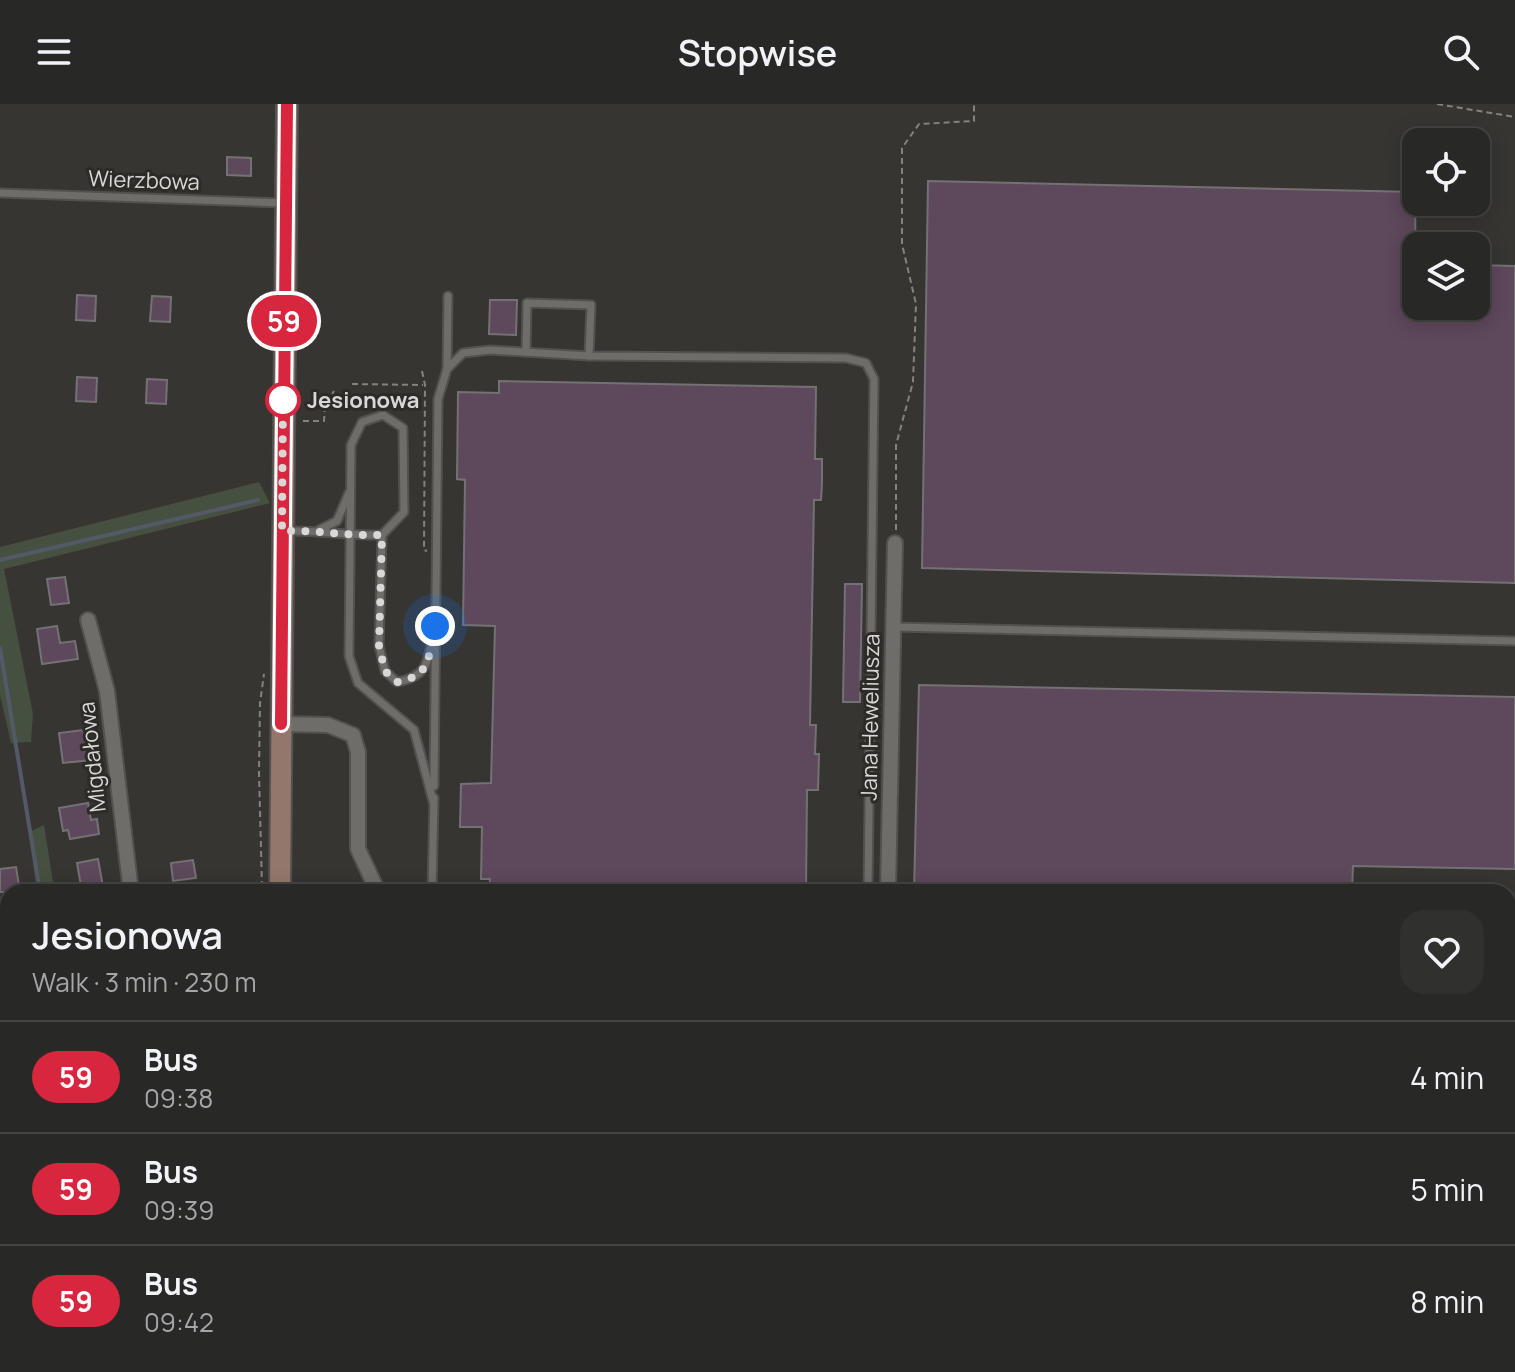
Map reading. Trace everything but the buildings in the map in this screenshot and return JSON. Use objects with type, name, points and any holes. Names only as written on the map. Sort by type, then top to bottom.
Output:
[{"type":"street","points":[[280,884],[287,104]]},
{"type":"street","name":"Jana Heweliusza","points":[[888,884],[895,543]]},
{"type":"street","name":"Migdałowa","points":[[88,620],[107,691],[130,884]]},
{"type":"street","points":[[281,724],[328,725],[353,735],[358,752],[358,849],[374,884]]},
{"type":"lane","name":"Wierzbowa","points":[[0,193],[286,203]]},
{"type":"lane","points":[[432,884],[438,399],[447,369],[448,296]]},
{"type":"lane","points":[[526,352],[527,303],[591,305],[589,356]]},
{"type":"lane","points":[[447,369],[463,353],[490,350],[589,356],[846,358],[866,363],[874,379],[868,884]]},
{"type":"lane","points":[[433,801],[414,730],[358,683],[349,656],[351,445],[362,422],[383,415],[403,428],[404,512],[382,535],[379,646],[385,671],[397,682],[414,679],[423,672],[435,626]]},
{"type":"lane","points":[[319,530],[337,521],[351,488]]},
{"type":"lane","points":[[282,531],[319,530],[350,536],[382,535]]},
{"type":"lane","points":[[894,627],[1515,641]]},
{"type":"path","points":[[895,543],[896,445],[913,382],[916,304],[902,244],[902,148],[919,124],[974,121],[974,104]]},
{"type":"path","points":[[1437,104],[1515,117]]},
{"type":"path","points":[[422,371],[425,385],[424,550],[436,551]]},
{"type":"path","points":[[352,384],[425,385]]},
{"type":"path","points":[[302,421],[324,421],[325,406],[334,391]]},
{"type":"path","points":[[259,884],[260,879]]},
{"type":"green space","points":[[259,482],[270,503],[4,569],[33,714],[31,742],[11,743],[0,695],[0,547]]},
{"type":"green space","points":[[44,825],[54,884],[36,884],[29,832]]},
{"type":"waterway","points":[[0,560],[258,500]]},
{"type":"waterway","points":[[0,648],[39,884]]},
{"type":"bus line","name":"59","points":[[281,724],[287,104]]},
{"type":"place","name":"Jesionowa","points":[[283,400]]},
{"type":"route","points":[[283,400],[282,531],[319,530],[350,536],[382,535],[379,646],[385,671],[397,682],[414,679],[423,672],[435,626]]}]
